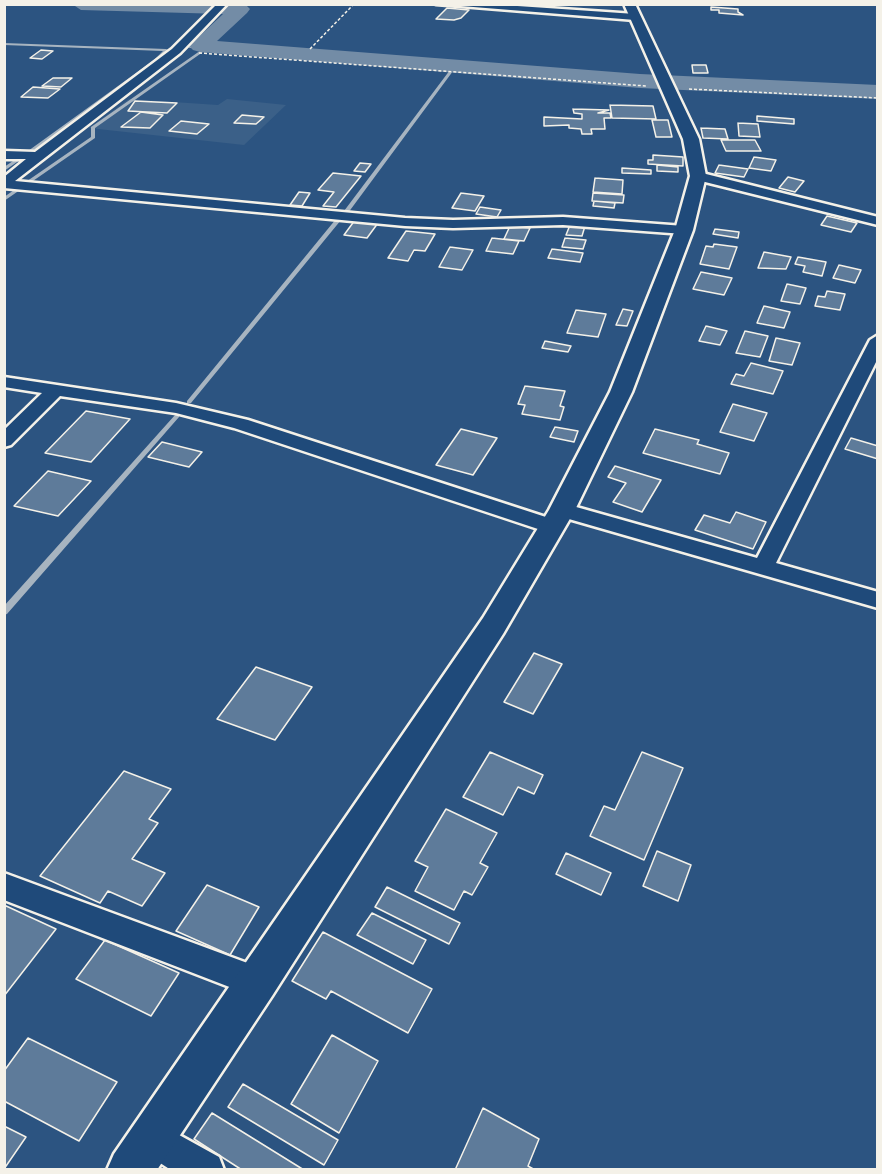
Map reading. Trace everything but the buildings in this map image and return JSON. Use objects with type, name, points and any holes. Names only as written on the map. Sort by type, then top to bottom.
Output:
[{"type":"street","points":[[440,4],[635,17]]},
{"type":"street","points":[[130,1170],[493,626],[556,518],[621,392],[684,230],[698,176],[691,139],[629,4]]},
{"type":"street","points":[[9,184],[38,156],[172,55],[220,7]]},
{"type":"street","points":[[4,155],[38,156]]},
{"type":"street","points":[[698,176],[878,221]]},
{"type":"street","points":[[9,184],[405,222],[453,224],[563,221],[684,230]]},
{"type":"street","points":[[763,567],[878,340]]},
{"type":"street","points":[[4,382],[176,408],[240,424],[556,518],[763,567],[878,600]]},
{"type":"street","points":[[4,441],[56,390]]},
{"type":"street","points":[[4,886],[258,981]]},
{"type":"street","points":[[152,1138],[207,1170]]},
{"type":"path","points":[[310,49],[354,4]]},
{"type":"path","points":[[205,53],[453,72]]},
{"type":"shaded area","points":[[129,99],[218,105],[227,99],[286,105],[244,145],[89,128]]},
{"type":"waterway","points":[[81,4],[240,9],[200,46],[640,81],[878,92]]},
{"type":"waterway","points":[[4,44],[166,50],[155,61],[30,152]]},
{"type":"waterway","points":[[190,47],[200,46]]},
{"type":"waterway","points":[[4,200],[93,137],[93,128],[208,47]]},
{"type":"waterway","points":[[346,212],[454,67]]},
{"type":"waterway","points":[[4,170],[18,160]]},
{"type":"waterway","points":[[189,402],[338,220]]},
{"type":"waterway","points":[[4,612],[177,416]]}]
